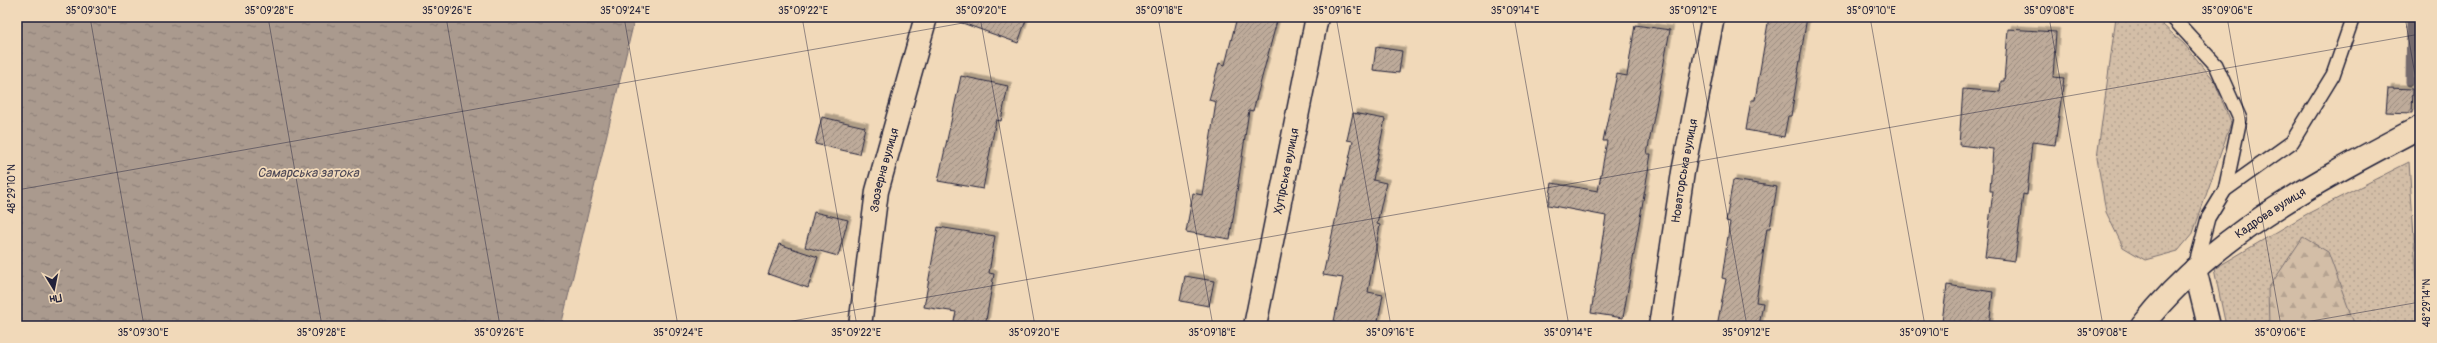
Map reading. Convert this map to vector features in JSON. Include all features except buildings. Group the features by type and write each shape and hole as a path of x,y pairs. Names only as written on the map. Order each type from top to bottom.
{"street":[{"name":"Заозерна вулиця","path":"860,326 877,191 926,17"},
{"name":"Хутірська вулиця","path":"1255,326 1317,17"},
{"name":"Новаторська вулиця","path":"1660,326 1683,172 1713,17"},
{"name":"Кадрова вулиця","path":"2142,326 2158,305 2195,269 2232,239 2286,202 2420,127"},
{"path":"2195,269 2209,326"}],"lane":[{"path":"2172,17 2216,65 2240,118 2225,190 2208,218 2195,269"},
{"path":"2225,190 2292,142 2333,75 2354,17"}],"green space":[{"path":"2116,17 2154,17 2184,44 2214,80 2231,123 2193,233 2178,251 2145,260 2123,247 2106,212 2097,158"},
{"path":"2409,162 2420,326 2226,326 2214,269 2307,214"},
{"path":"2303,237 2328,252 2355,326 2269,326 2268,289"}],"water":[{"name":"Самарська затока","path":"17,17 635,17 561,326 17,326"}],"waterway":[{"path":"2410,82 2411,17"}]}
